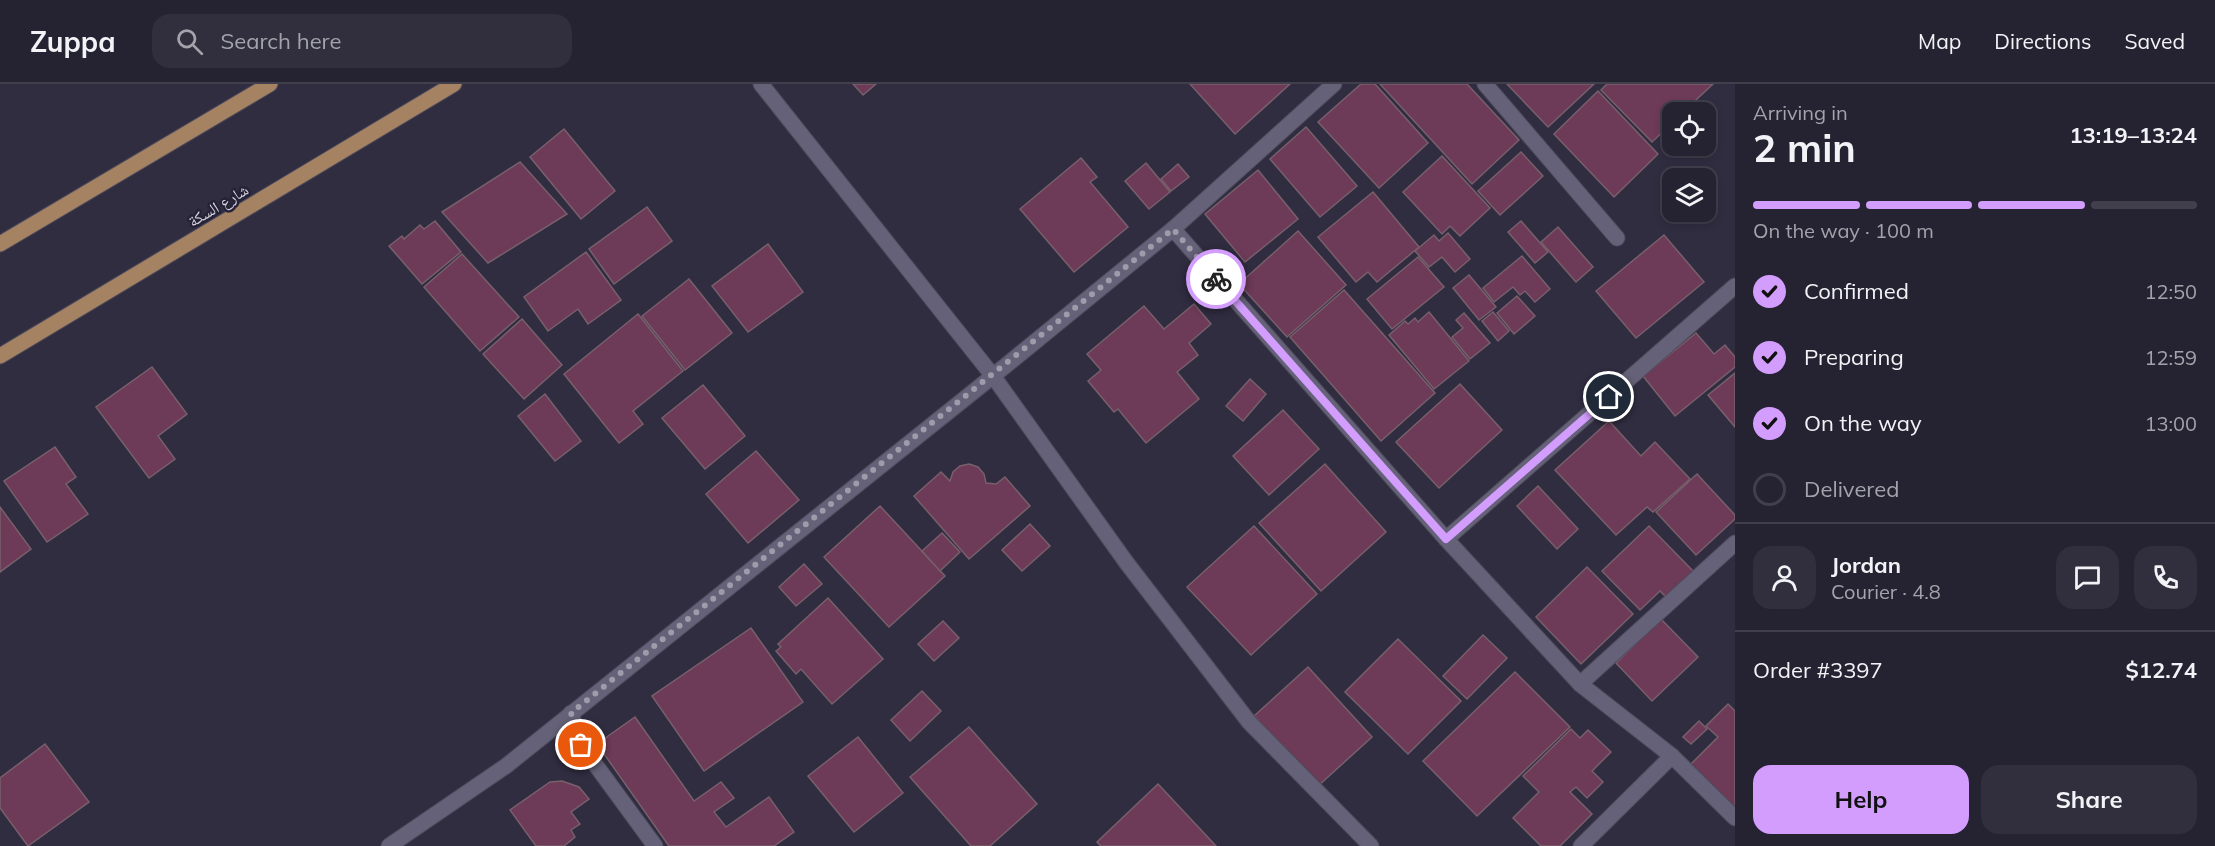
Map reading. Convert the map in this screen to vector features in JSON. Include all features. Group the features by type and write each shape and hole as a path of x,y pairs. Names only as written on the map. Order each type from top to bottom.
{"main road":[{"path":"0,244 270,84"},
{"name":"شارع السكة","path":"0,356 454,84"}],"street":[{"path":"761,84 993,376 1126,562 1249,723 1371,846"},
{"path":"389,846 506,766 993,376 1173,229 1334,84"},
{"path":"1485,84 1617,238"},
{"path":"1173,229 1446,539 1580,684 1672,756 1735,818"},
{"path":"1446,539 1735,286"},
{"path":"1580,684 1735,543"},
{"path":"571,713 581,745 655,846"},
{"path":"1581,846 1672,756"}],"building":[{"path":"853,84 876,84 863,95"},
{"path":"1190,84 1290,84 1235,134"},
{"path":"1361,84 1375,84 1428,143 1379,188 1318,122"},
{"path":"1380,84 1467,84 1519,140 1472,184"},
{"path":"1507,84 1594,84 1548,127"},
{"path":"1607,84 1713,84 1694,102 1662,102 1662,132 1652,142 1601,90"},
{"path":"1598,91 1658,154 1614,197 1554,134"},
{"path":"1306,127 1357,186 1320,217 1270,159"},
{"path":"564,129 615,191 581,219 530,157"},
{"path":"1521,152 1543,176 1500,215 1478,191"},
{"path":"1442,156 1490,208 1460,236 1450,226 1442,234 1403,192"},
{"path":"1081,158 1097,177 1090,182 1128,227 1074,272 1020,209"},
{"path":"520,162 567,214 488,263 442,212"},
{"path":"1146,163 1170,192 1149,209 1125,181"},
{"path":"1178,164 1189,177 1171,191 1161,179"},
{"path":"1258,170 1298,219 1245,262 1205,214"},
{"path":"1373,192 1419,247 1377,282 1368,272 1356,282 1318,237"},
{"path":"647,207 672,241 614,284 589,249"},
{"path":"435,221 461,252 422,284 389,246 402,236 404,239 420,225 424,229"},
{"path":"1521,221 1548,252 1535,263 1508,232"},
{"path":"1558,227 1593,267 1576,282 1541,242"},
{"path":"1298,231 1346,285 1287,337 1239,284"},
{"path":"1448,233 1470,259 1455,272 1442,257 1429,267 1415,251 1434,235 1439,241"},
{"path":"1664,235 1704,282 1636,338 1596,291"},
{"path":"768,244 803,292 748,332 712,286"},
{"path":"586,252 621,300 588,324 578,309 548,331 524,297"},
{"path":"462,254 519,317 480,351 424,287"},
{"path":"1522,256 1550,289 1535,302 1525,291 1520,295 1513,287 1494,302 1483,288"},
{"path":"1418,257 1444,287 1392,329 1367,299"},
{"path":"1469,275 1496,307 1479,320 1453,288"},
{"path":"689,279 732,333 685,370 642,316"},
{"path":"1344,290 1435,393 1381,441 1290,337"},
{"path":"1517,296 1535,316 1514,334 1497,313"},
{"path":"1194,304 1211,324 1189,343 1198,355 1177,372 1199,399 1146,443 1118,409 1114,412 1088,381 1101,370 1087,354 1144,306 1164,329"},
{"path":"1429,312 1469,361 1434,389 1389,335 1405,321 1408,324 1415,318 1418,322"},
{"path":"1493,312 1509,331 1498,341 1482,321"},
{"path":"1464,313 1490,343 1470,359 1452,337 1463,328 1456,320"},
{"path":"638,314 683,371 633,411 643,424 619,443 564,374"},
{"path":"522,319 562,365 524,399 483,354"},
{"path":"1696,333 1714,354 1725,345 1735,357 1735,367 1675,416 1643,376"},
{"path":"152,367 187,414 158,436 175,459 149,478 96,407"},
{"path":"1735,373 1735,427 1708,395"},
{"path":"1250,379 1266,394 1243,421 1226,406"},
{"path":"1460,384 1502,430 1439,488 1396,442"},
{"path":"703,385 745,436 705,469 662,418"},
{"path":"545,394 581,441 555,461 518,416"},
{"path":"1283,410 1319,449 1269,495 1233,456"},
{"path":"1609,421 1641,456 1655,442 1690,479 1653,512 1647,507 1616,535 1555,470"},
{"path":"55,447 76,477 66,484 88,514 47,542 4,481"},
{"path":"756,451 799,500 748,543 706,494"},
{"path":"969,464 978,467 984,474 986,483 996,484 1005,477 1030,506 969,559 914,496 941,472 950,481 953,472 960,466"},
{"path":"1325,464 1386,532 1321,591 1259,523"},
{"path":"1697,474 1735,515 1735,519 1696,555 1656,512"},
{"path":"1538,486 1578,529 1557,549 1517,506"},
{"path":"880,506 945,576 889,627 824,557"},
{"path":"0,507 31,549 0,572"},
{"path":"1030,524 1050,546 1022,571 1002,550"},
{"path":"1254,526 1317,594 1251,655 1187,587"},
{"path":"1649,526 1694,572 1667,598 1660,591 1640,610 1602,571"},
{"path":"942,533 960,552 940,571 922,551"},
{"path":"804,564 822,584 796,606 779,587"},
{"path":"1587,567 1633,614 1581,664 1536,617"},
{"path":"828,598 883,659 832,704 801,669 796,674 776,651 781,647 778,644"},
{"path":"1661,619 1698,657 1652,701 1616,663"},
{"path":"943,621 959,638 934,661 918,644"},
{"path":"751,628 803,702 704,771 652,696"},
{"path":"1483,635 1507,658 1467,699 1443,676"},
{"path":"1398,639 1461,701 1408,754 1345,692"},
{"path":"1308,667 1372,737 1318,786 1254,716"},
{"path":"1515,672 1570,727 1477,816 1423,761"},
{"path":"922,691 941,711 910,741 891,720"},
{"path":"1728,704 1735,711 1735,814 1688,767 1718,737 1706,726"},
{"path":"635,717 694,801 721,782 734,798 714,812 726,827 769,797 794,832 774,846 669,846 597,744"},
{"path":"1699,721 1707,729 1691,744 1683,737"},
{"path":"969,727 1037,804 990,846 971,846 910,777"},
{"path":"1571,729 1580,738 1588,730 1611,752 1592,771 1603,782 1587,798 1576,787 1570,792 1592,814 1560,846 1541,846 1513,818 1539,792 1523,776"},
{"path":"858,737 903,793 854,832 808,776"},
{"path":"45,744 89,802 28,846 0,808 0,778"},
{"path":"562,781 579,787 589,799 571,812 580,824 571,830 575,837 564,846 536,846 510,810 550,782"},
{"path":"1158,784 1216,846 1101,846 1097,842"}],"way so far":[{"path":"581,745 571,713 1173,229 1216,279"}],"route":[{"path":"1216,279 1446,539 1609,397"}]}
